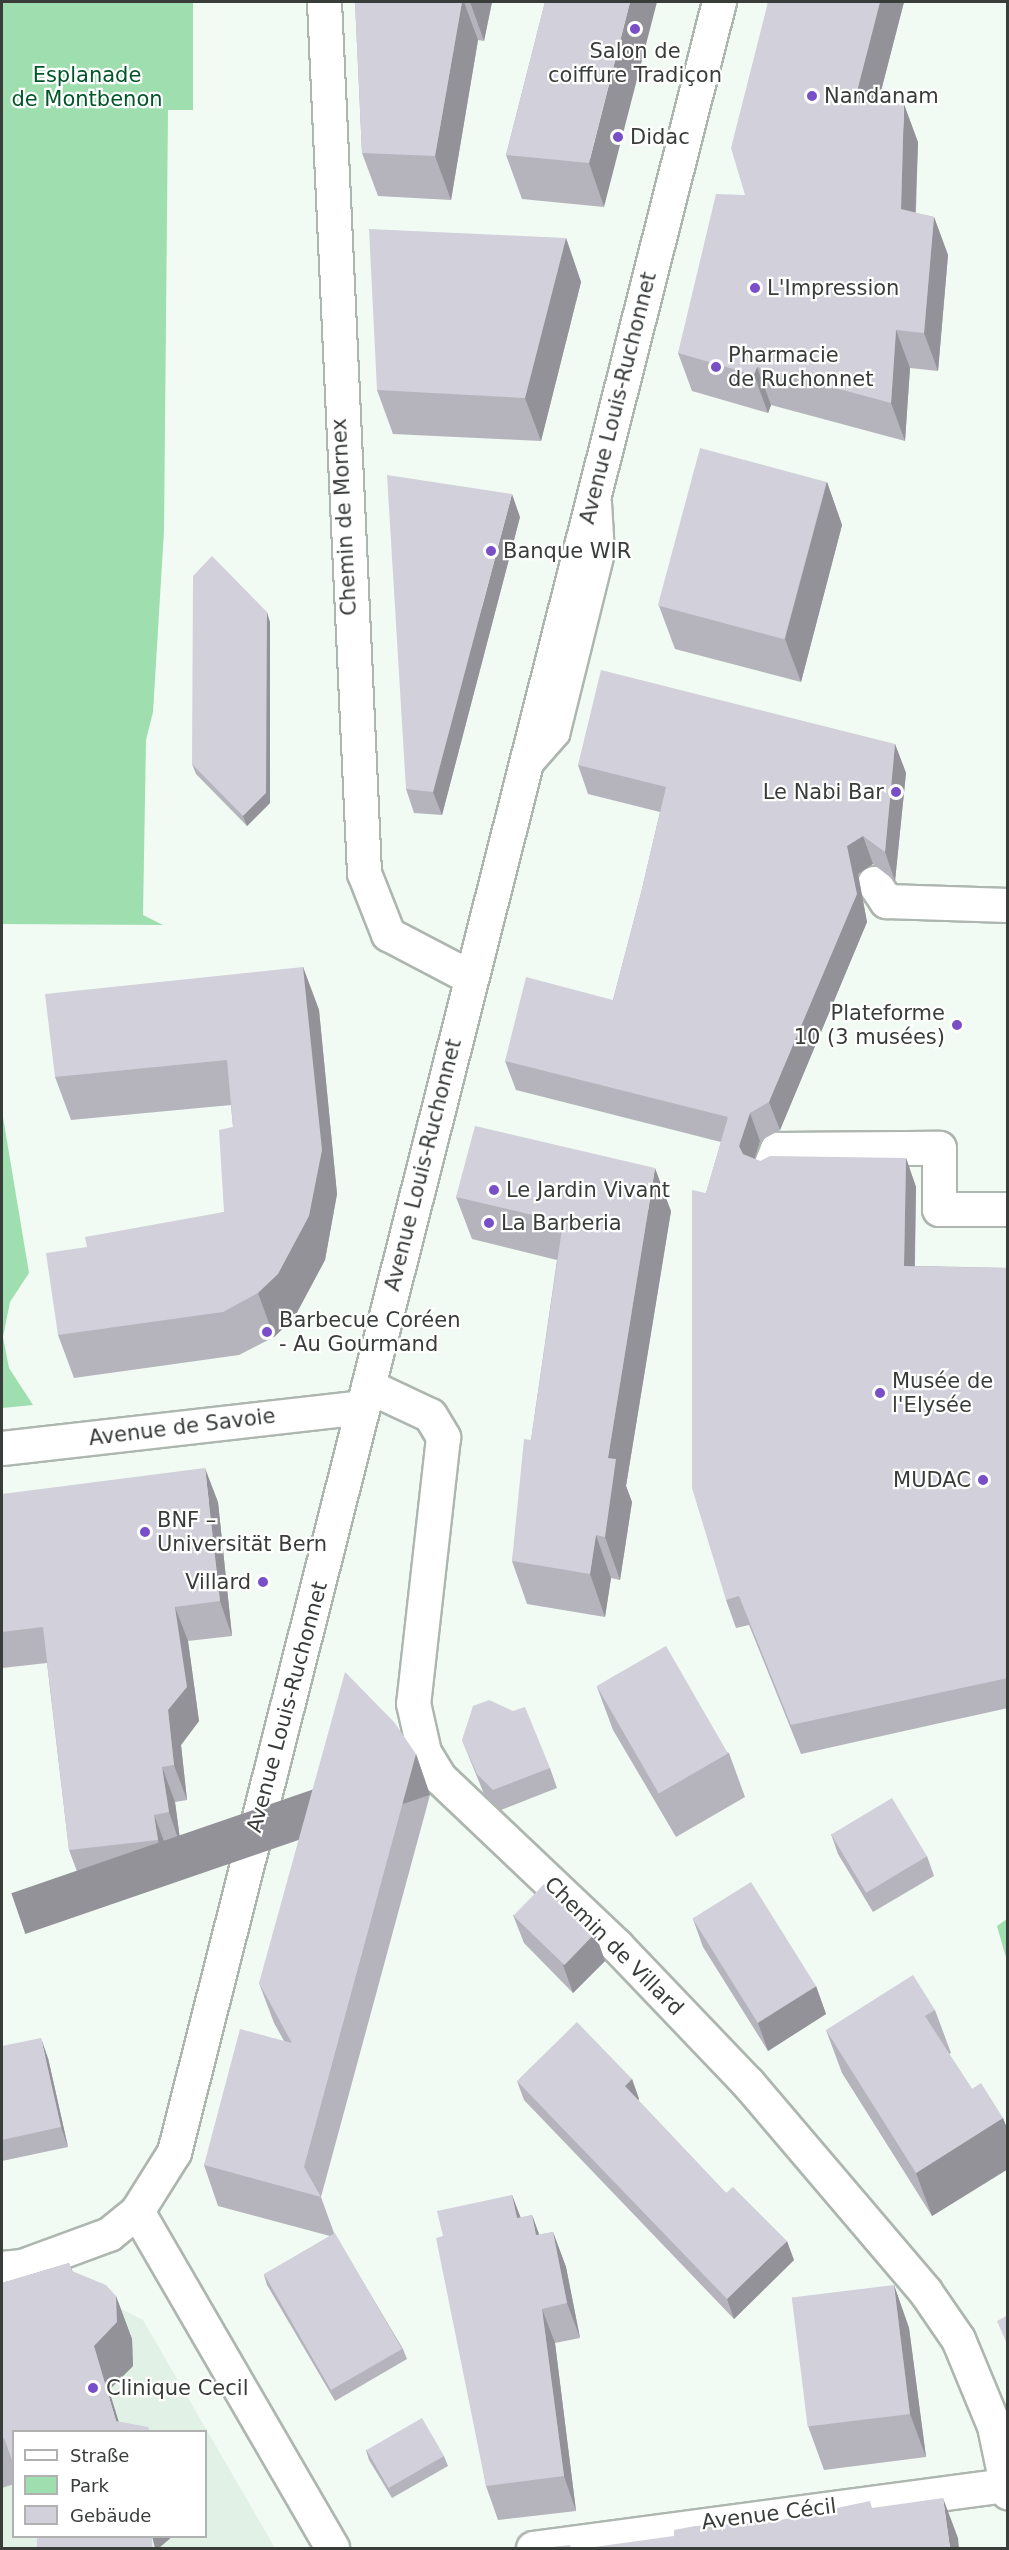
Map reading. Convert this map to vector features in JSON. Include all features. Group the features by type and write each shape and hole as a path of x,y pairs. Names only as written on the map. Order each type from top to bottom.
{"street":[{"name":"Chemin de Mornex","path":"324,2 364,873 388,934 470,977"},
{"name":"Avenue Louis-Ruchonnet","path":"2,2268 78,2248 109,2234 137,2211 174,2152 718,2"},
{"path":"874,883 886,901 1008,905"},
{"path":"768,1171 777,1149 939,1148 939,1209 1008,1209"},
{"name":"Avenue de Savoie","path":"2,1448 365,1396"},
{"name":"Chemin de Villard","path":"365,1396 430,1415 443,1437 413,1702 424,1752 439,1777 616,1946 748,2083 925,2291 958,2339 994,2426 1008,2493"},
{"path":"137,2211 332,2548"},
{"name":"Avenue Cécil","path":"532,2548 1007,2486"}],"shaded area":[{"name":"Clinique Cecil","path":"92,2294 143,2320 207,2430 12,2430 12,2538 207,2538 207,2431 275,2548 2,2548 2,2311"}],"green space":[{"name":"Esplanade de Montbenon","path":"2,2 193,2 193,110 168,110 164,531 153,712 146,740 143,915 163,925 2,924"},
{"path":"2,1111 29,1273 10,1302 3,1337 9,1368 33,1405 2,1408"},
{"path":"1007,1919 1007,1961 997,1926"}],"building":[{"path":"355,2 462,2 435,156 362,153"},
{"path":"545,2 630,2 589,163 506,155"},
{"path":"768,2 880,2 854,103 904,104 901,209 934,217 924,333 896,330 891,403 757,367 754,375 678,353 716,194 745,195 731,148"},
{"path":"369,229 566,238 525,398 377,390"},
{"path":"700,448 827,482 784,639 658,605"},
{"path":"387,475 512,494 433,792 406,789"},
{"path":"212,556 267,612 266,793 243,816 192,764 193,576"},
{"path":"601,670 895,744 885,852 863,836 847,846 857,894 769,1102 750,1113 739,1146 743,1154 760,1161 770,1156 906,1158 904,1266 1008,1268 1008,1678 791,1725 739,1596 726,1600 692,1488 692,1190 706,1193 728,1117 505,1061 526,977 613,1000 641,893 666,787 578,765"},
{"path":"303,967 322,1150 309,1216 278,1274 258,1293 223,1312 58,1335 46,1253 87,1247 85,1237 224,1212 219,1130 233,1127 227,1060 55,1077 45,994"},
{"path":"475,1126 655,1168 608,1458 616,1459 605,1537 596,1535 590,1574 512,1561 524,1439 531,1440 563,1222 456,1197"},
{"path":"205,1468 220,1601 175,1607 187,1687 168,1710 174,1765 162,1767 169,1812 154,1815 158,1840 69,1850 43,1627 2,1632 2,1494"},
{"path":"666,1646 728,1753 659,1793 597,1686"},
{"path":"345,1672 394,1722 416,1754 304,2167 321,2197 204,2165 240,2029 292,2043 259,1983"},
{"path":"489,1700 513,1711 525,1707 550,1768 493,1790 477,1774 462,1740 473,1706"},
{"path":"892,1798 927,1856 866,1893 831,1835"},
{"path":"751,1882 816,1986 758,2023 692,1919"},
{"path":"544,1884 595,1933 565,1965 513,1916"},
{"path":"913,1975 935,2010 925,2016 972,2089 981,2083 1003,2118 916,2173 826,2030"},
{"path":"577,2022 632,2079 625,2086 726,2193 733,2187 787,2241 727,2299 517,2081"},
{"path":"41,2038 61,2127 2,2140 2,2046"},
{"path":"512,2195 517,2218 532,2215 536,2235 553,2232 567,2303 542,2309 564,2476 486,2486 436,2238 443,2236 437,2211"},
{"path":"335,2233 402,2349 331,2390 264,2274"},
{"path":"69,2263 72,2271 106,2285 116,2296 117,2322 94,2346 116,2421 148,2427 149,2430 12,2430 12,2460 4,2438 2,2439 2,2283"},
{"path":"894,2285 910,2414 808,2427 792,2298"},
{"path":"1008,2315 1008,2346 997,2321"},
{"path":"422,2418 444,2456 389,2488 367,2450"},
{"path":"943,2498 950,2548 587,2548 674,2536 674,2530 695,2526 771,2522 870,2501 872,2508"},
{"path":"37,2538 152,2538 152,2548 37,2548"},
{"path":"570,2545 571,2548 543,2548"}],"place":[{"name":"Salon de coiffure Tradiçon","path":"635,29"},
{"name":"Nandanam","path":"812,96"},
{"name":"Didac","path":"618,137"},
{"name":"L'Impression","path":"755,288"},
{"name":"Pharmacie de Ruchonnet","path":"716,367"},
{"name":"Banque WIR","path":"491,551"},
{"name":"Le Nabi Bar","path":"896,792"},
{"name":"Plateforme 10 (3 musées)","path":"957,1025"},
{"name":"Le Jardin Vivant","path":"494,1190"},
{"name":"La Barberia","path":"489,1223"},
{"name":"Barbecue Coréen - Au Gourmand","path":"267,1332"},
{"name":"Musée de l'Elysée","path":"880,1393"},
{"name":"MUDAC","path":"983,1480"},
{"name":"BNF – Universität Bern","path":"145,1532"},
{"name":"Villard","path":"263,1582"},
{"name":"Clinique Cecil","path":"93,2388"}]}
